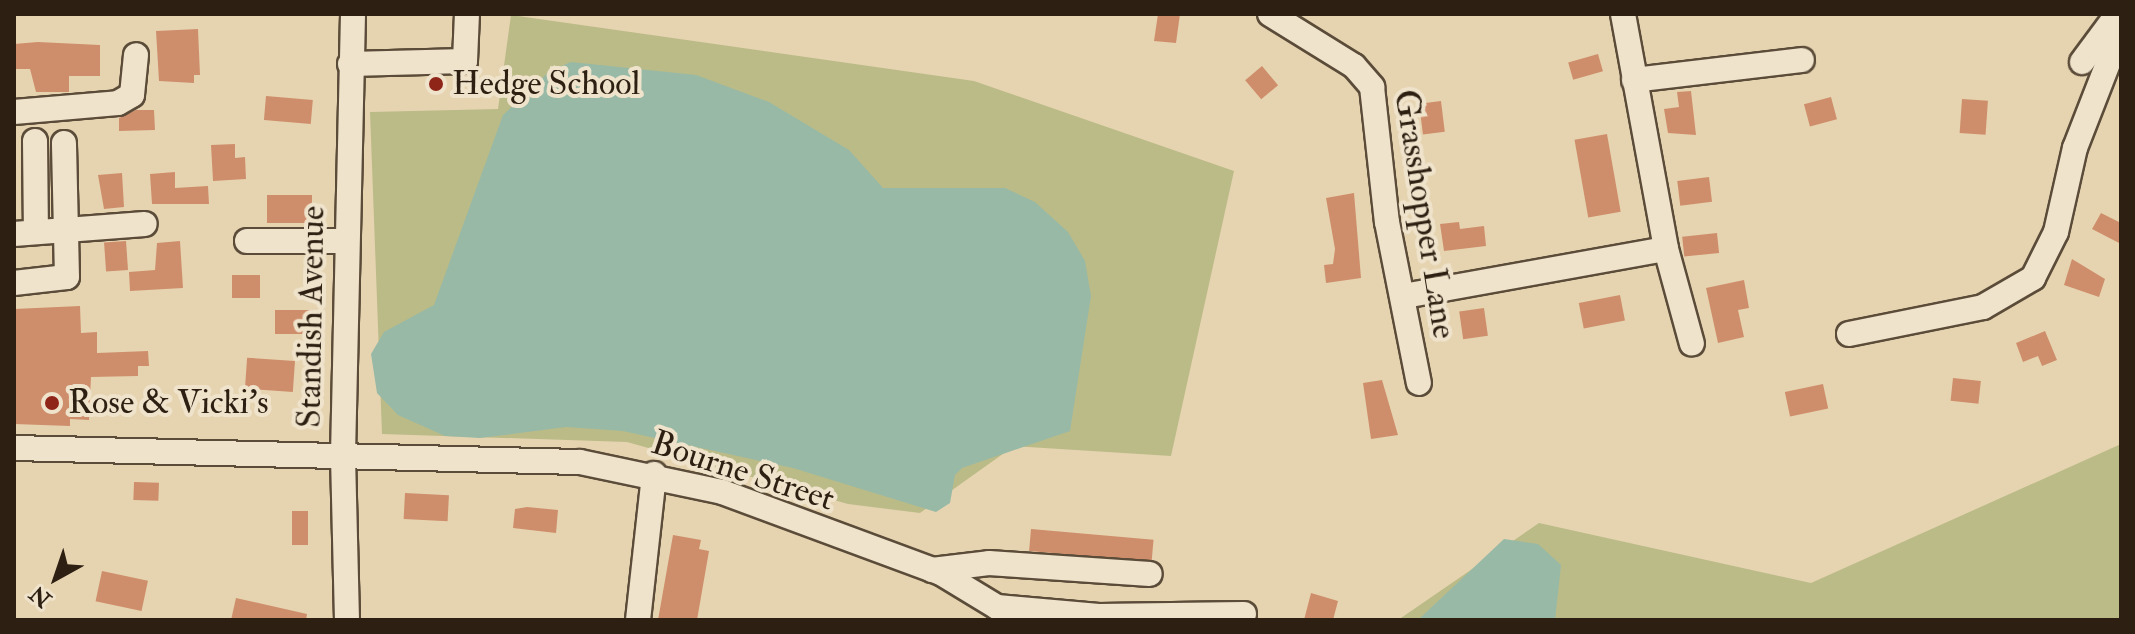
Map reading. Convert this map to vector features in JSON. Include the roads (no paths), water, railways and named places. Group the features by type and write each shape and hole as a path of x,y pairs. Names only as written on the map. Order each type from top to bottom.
{"street":[{"name":"Standish Avenue","path":"347,620 343,455 353,14"},
{"path":"350,64 465,61 467,14"},
{"name":"Grasshopper Lane","path":"1270,14 1345,59 1372,87 1387,222 1419,383"},
{"path":"1623,14 1666,249 1692,344"},
{"path":"2082,62 2117,14"},
{"path":"1849,334 1983,307 2033,278 2056,232 2075,148 2115,68 2121,30"},
{"path":"14,112 118,103 132,95 136,55"},
{"path":"1634,80 1802,60"},
{"path":"35,141 25,233 145,224"},
{"path":"14,283 67,277 64,143"},
{"path":"247,241 346,241"},
{"path":"1404,296 1666,249"},
{"name":"Bourne Street","path":"14,448 580,462 654,474 932,570 997,614 1244,614"},
{"path":"638,620 654,474"},
{"path":"932,570 989,563 1150,574"}],"place":[{"name":"Hedge School","path":"436,84"},
{"name":"Rose & Vicki's","path":"52,403"}]}
